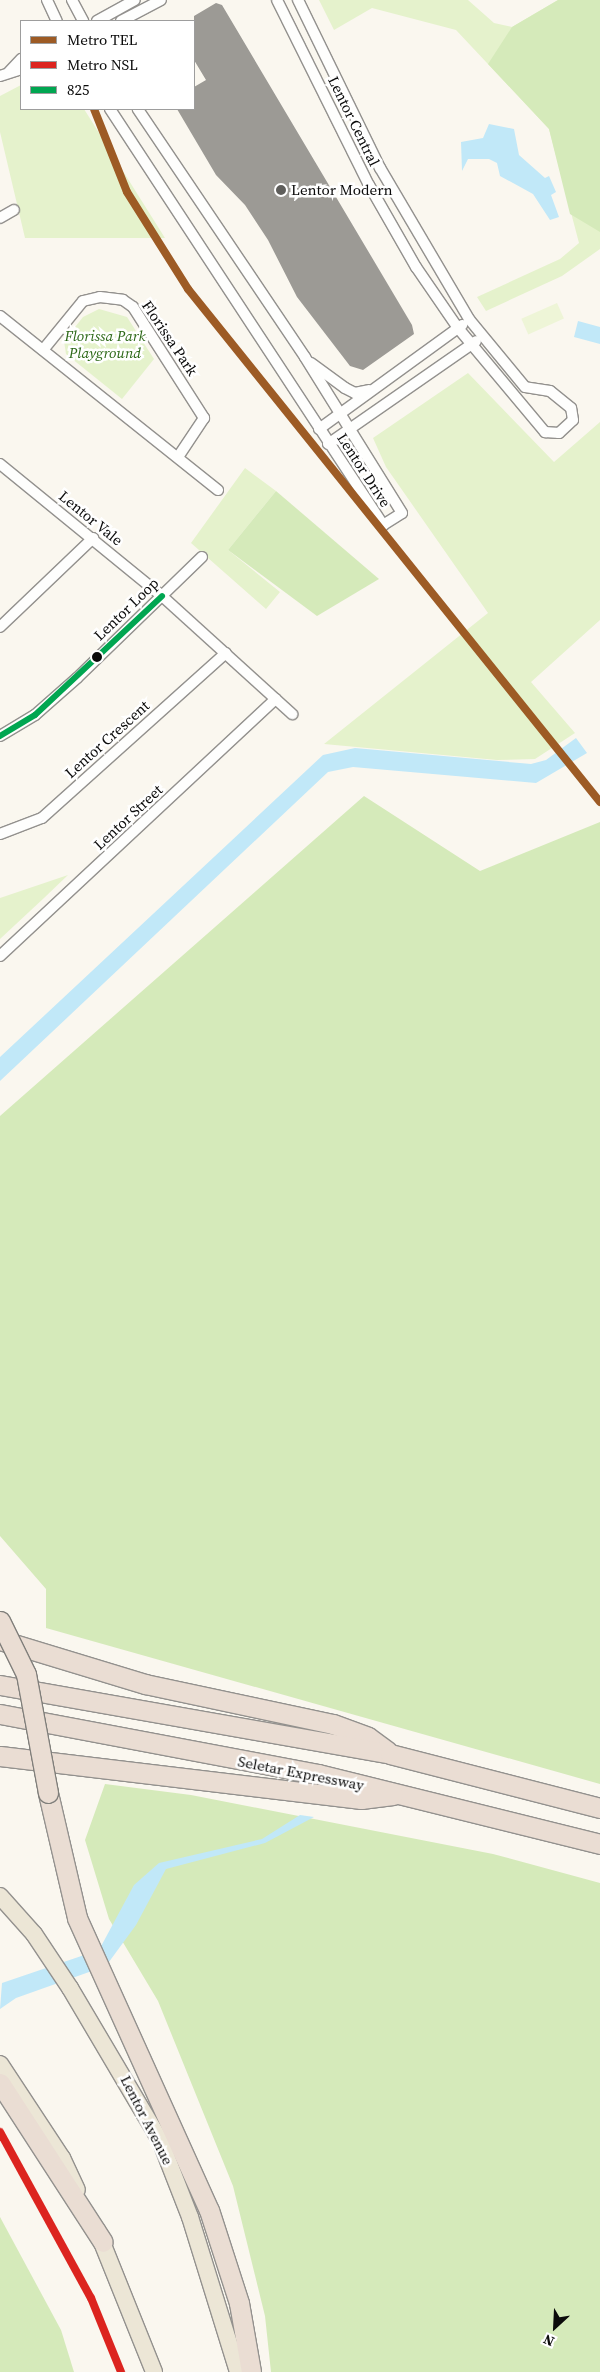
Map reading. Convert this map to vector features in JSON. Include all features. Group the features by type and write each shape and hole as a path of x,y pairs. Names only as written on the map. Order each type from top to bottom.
{"highway":[{"path":"0,1621 26,1674 56,1835 77,1918 103,1983 184,2147 229,2271 251,2372"},
{"path":"0,1640 145,1684 333,1724 368,1737 390,1754"},
{"path":"0,1685 138,1712 390,1754 600,1808"},
{"name":"Seletar Expressway","path":"0,1714 399,1793 600,1844"},
{"path":"0,1756 362,1799 399,1793"},
{"path":"0,2083 103,2242"}],"main road":[{"name":"Lentor Avenue","path":"4,1900 70,1988 160,2140 190,2218 238,2372"},
{"path":"0,2064 62,2158 103,2242 154,2372"}],"street":[{"path":"72,0 82,20"},
{"path":"99,20 135,0"},
{"path":"123,20 161,0"},
{"name":"Lentor Central","path":"277,0 369,185 458,328 545,432 559,433 573,420 571,408 550,391 525,387 470,319 380,168 298,0"},
{"path":"49,5 56,20"},
{"path":"5,74 20,60"},
{"path":"5,74 20,69"},
{"name":"Lentor Drive","path":"111,110 382,526 402,513 338,415 305,357 139,110"},
{"path":"0,218 14,210"},
{"name":"Florissa Park","path":"43,350 83,301 108,298 133,307 204,418 178,457"},
{"path":"0,316 218,490"},
{"path":"319,429 470,319"},
{"path":"328,444 483,337"},
{"path":"305,357 345,388 355,393 372,390"},
{"name":"Lentor Vale","path":"0,464 162,596"},
{"path":"0,627 93,538"},
{"name":"Lentor Loop","path":"0,736 42,709 202,557"},
{"path":"162,596 292,714"},
{"name":"Lentor Crescent","path":"0,834 42,818 226,653"},
{"name":"Lentor Street","path":"0,956 276,699"}],"green space":[{"path":"319,0 468,0 494,23 512,27 558,0 600,0 600,249 562,276 486,311 477,297 560,259 579,243 549,129 456,30 372,8 334,30"},
{"path":"558,0 600,0 600,232 570,214 549,129 488,64 512,27"},
{"path":"20,86 20,110 85,110 165,238 25,238 0,132 0,96"},
{"path":"557,303 564,319 528,334 521,319"},
{"name":"Florissa Park Playground","path":"99,309 127,317 154,359 122,399 66,354 64,341 83,317"},
{"path":"468,373 554,462 600,422 600,620 531,682 575,733 535,759 497,760 324,744 488,613 386,467 373,438"},
{"path":"245,468 276,491 228,550 280,592 266,609 191,543"},
{"path":"276,491 379,579 317,616 228,550"},
{"path":"364,796 480,871 600,822 600,1784 46,1628 46,1589 0,1536 0,1116"},
{"path":"68,875 44,898 0,939 0,898"},
{"path":"105,1784 191,1795 493,1854 600,1883 600,2372 271,2372 265,2316 233,2186 158,2001 109,1919 85,1840"},
{"path":"0,2217 61,2330 74,2372 0,2372"}],"water":[{"path":"489,124 514,129 519,155 545,178 549,176 556,192 551,195 559,217 550,220 533,194 500,176 497,163 489,159 468,159 462,171 461,142 483,138"},
{"path":"578,321 600,327 600,344 574,337"},
{"path":"576,738 587,753 536,783 353,767 328,772 0,1081 0,1057 323,755 355,748 531,764 546,760"},
{"path":"300,1815 314,1817 265,1843 166,1869 136,1925 106,1966 16,1998 0,2009 2,1983 99,1950 134,1885 159,1863 262,1839"}],"building":[{"name":"Lentor Modern","path":"216,3 222,5 412,325 414,334 363,370 350,366 297,297 268,240 245,205 216,175 178,110 195,110 195,86 206,80 195,62 194,16"}],"metro line":[{"name":"TEL","path":"94,110 127,192 188,289 600,802"},
{"name":"NSL","path":"0,2132 91,2298 121,2372"}],"transit line":[{"name":"825","path":"0,736 35,715 162,596"}],"place":[{"name":"Lentor Modern","path":"281,190"}]}
